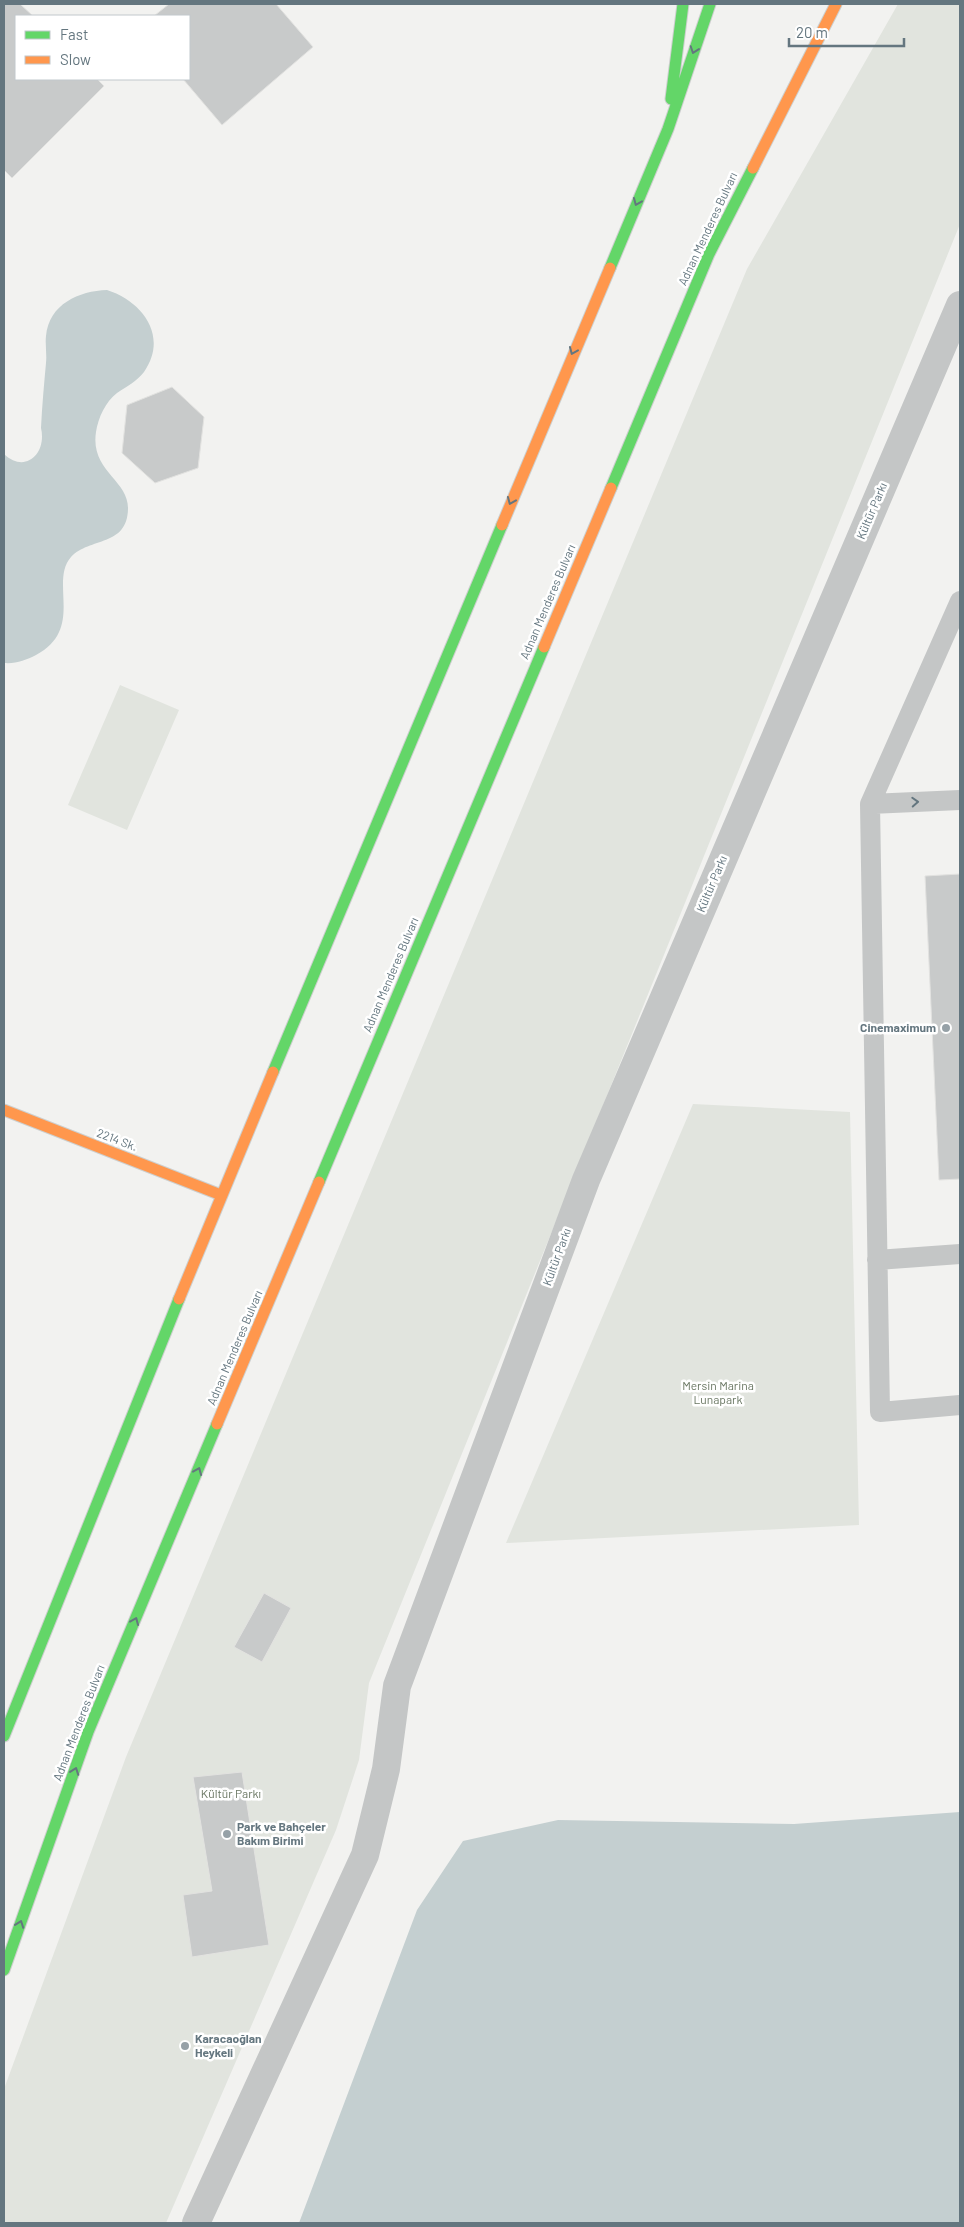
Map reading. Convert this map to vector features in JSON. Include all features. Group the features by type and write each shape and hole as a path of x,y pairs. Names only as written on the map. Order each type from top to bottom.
{"main road":[{"path":"668,129 683,4"},
{"path":"4,1736 221,1195 668,129 710,4"},
{"name":"Adnan Menderes Bulvarı","path":"4,1970 88,1732 705,263 836,4"},
{"name":"2214 Sk.","path":"4,1110 221,1195"}],"street":[{"name":"Kültür Parkı","path":"196,2223 365,1855 386,1769 397,1686 586,1180 960,305"}],"lane":[{"path":"960,601 870,804 880,1412 960,1405"},
{"path":"870,804 960,800"},
{"path":"877,1260 960,1254"}],"green space":[{"name":"Kültür Parkı","path":"898,4 960,4 960,224 369,1683 359,1760 336,1830 166,2223 4,2223 4,2089 126,1757 747,269"},
{"path":"120,685 179,710 127,830 68,805"},
{"name":"Mersin Marina Lunapark","path":"693,1104 850,1112 859,1525 506,1543"}],"shaded area":[{"path":"107,290 120,295 141,311 153,333 154,346 151,359 144,372 109,400 96,432 96,445 99,456 104,466 123,490 127,499 126,521 115,536 88,546 71,557 65,567 63,579 63,619 59,632 51,644 28,659 4,663 4,454 12,460 19,462 27,461 33,458 41,446 46,336 48,325 53,315 67,301 86,293"},
{"path":"960,1812 960,2223 299,2223 417,1910 463,1841 558,1820 794,1824"}],"building":[{"path":"4,4 20,4 32,15 15,15 15,80 98,80 104,86 12,178 4,170"},
{"path":"169,4 276,4 313,47 222,125 184,80 190,80 190,15 155,15"},
{"path":"172,387 204,417 198,468 155,483 122,453 127,405"},
{"name":"Cinemaximum","path":"960,874 960,1179 939,1180 925,876"},
{"path":"264,1593 291,1608 262,1662 234,1647"},
{"name":"Park ve Bahçeler Bakım Birimi","path":"242,1772 269,1945 192,1957 183,1895 212,1891 193,1777"}],"traffic: fast":[{"path":"671,99 683,4"},
{"path":"610,268 668,129 710,4"},
{"path":"611,488 709,254 753,168"},
{"path":"273,1072 502,525"},
{"path":"319,1182 544,647"},
{"path":"4,1736 179,1299"},
{"path":"4,1970 88,1732 217,1424"}],"traffic: slow":[{"path":"753,168 836,4"},
{"path":"502,525 610,268"},
{"path":"544,647 611,488"},
{"path":"179,1299 273,1072"},
{"path":"4,1110 221,1195"},
{"path":"217,1424 319,1182"}],"place":[{"name":"Cinemaximum","path":"946,1028"},
{"name":"Park ve Bahçeler Bakım Birimi","path":"227,1834"},
{"name":"Karacaoğlan Heykeli","path":"185,2046"}]}
